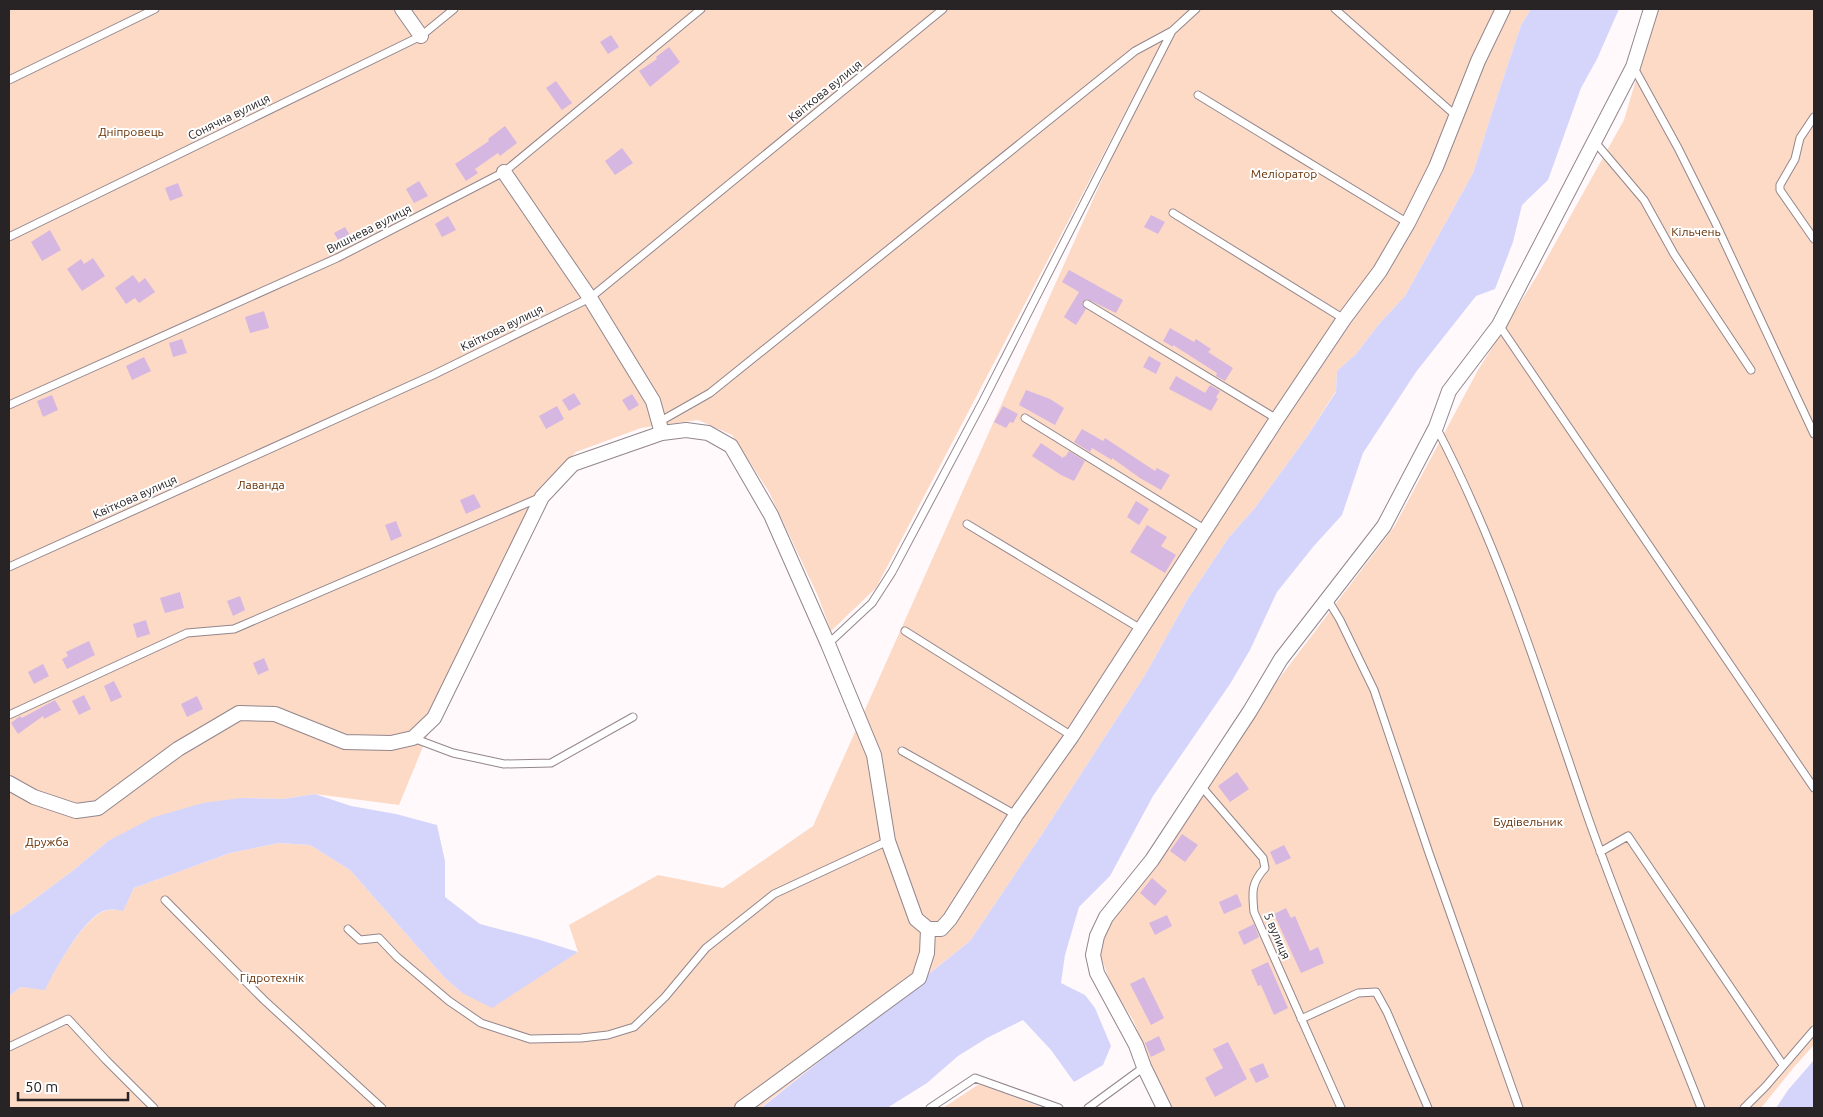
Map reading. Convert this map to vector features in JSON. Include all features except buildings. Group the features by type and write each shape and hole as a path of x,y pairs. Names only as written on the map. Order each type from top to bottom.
{"street":[{"path":"402,9 420,36"},
{"path":"9,783 34,797 76,811 98,808 178,749 239,713 275,714 345,742 391,743 413,738 434,718 542,496 573,464 661,427 708,433 731,446 771,515 828,644 874,755 888,841 916,919 928,929 941,929 950,919 1016,815 1072,736 1276,419 1344,319 1380,271 1408,223 1436,167 1455,115 1503,9"},
{"path":"1164,1108 1144,1067 1136,1045 1097,974 1093,956 1096,936 1106,917 1152,860 1250,711 1281,659 1384,526 1436,427 1450,391 1499,325 1634,67 1651,9"},
{"path":"504,172 590,298 653,401 661,427"},
{"path":"742,1108 918,978 927,952 928,929"}],"lane":[{"path":"9,80 155,9"},
{"name":"Сонячна вулиця","path":"9,237 420,36 454,9"},
{"name":"Вишнева вулиця","path":"9,405 337,258 504,172 702,9"},
{"name":"Квіткова вулиця","path":"9,567 433,374 590,298 943,9"},
{"path":"661,427 710,393 1135,51 1172,31 1196,9"},
{"path":"1335,9 1455,115"},
{"path":"828,644 872,604 892,572 982,403 1172,31"},
{"path":"1634,67 1707,205 1814,434"},
{"path":"1198,95 1408,223"},
{"path":"1814,117 1800,138 1795,159 1780,184 1780,190 1814,239"},
{"path":"1594,142 1644,200 1674,254 1751,370"},
{"path":"1173,214 1344,319"},
{"path":"1087,304 1276,419"},
{"path":"1499,325 1814,788"},
{"path":"1025,418 1206,530"},
{"path":"1436,427 1504,576 1555,717 1600,852 1701,1108"},
{"path":"9,715 187,633 234,629 542,496"},
{"path":"968,524 1141,629"},
{"path":"1328,600 1340,620 1374,690 1432,862 1519,1108"},
{"path":"905,631 1072,736"},
{"path":"413,738 454,753 504,764 551,763 633,717"},
{"path":"902,751 1016,815"},
{"name":"5 вулиця","path":"1201,786 1263,858 1264,868 1256,877 1252,891 1254,912 1341,1108"},
{"path":"1600,852 1628,836 1783,1065"},
{"path":"348,929 360,940 379,938 396,957 449,1001 481,1023 530,1039 581,1038 608,1035 634,1026 665,997 706,948 774,894 888,841"},
{"path":"165,900 264,1000 382,1108"},
{"path":"1301,1019 1358,993 1376,992 1387,1012 1428,1108"},
{"path":"9,1046 68,1019 154,1108"},
{"path":"1744,1108 1766,1086 1814,1030"},
{"path":"1088,1108 1144,1067"},
{"path":"930,1108 975,1078 1059,1108"}],"green space":[{"path":"9,9 1531,9 1521,25 1473,173 1405,296 1379,324 1356,354 1337,371 1336,391 1306,438 1254,509 1229,537 1187,600 1145,675 970,941 760,1108 9,1108 9,996 21,987 45,989 63,957 90,921 99,914 110,910 123,910 134,888 230,853 279,843 310,845 350,870 444,977 462,993 578,952 569,925 658,875 723,888 813,826 1171,25 876,588 831,631 818,596 769,492 732,435 698,420 641,428 576,452 542,485 471,630 399,805 315,794 283,799 241,798 108,841 75,869 9,916"},
{"name":"Будівельник","path":"1657,9 1814,9 1814,1045 1761,1108 1169,1108 1133,1020 1112,987 1098,949 1112,918 1265,697 1394,527 1478,370 1538,274 1624,120"},
{"path":"979,1084 1044,1108 943,1108"}],"water":[{"path":"1531,9 1619,9 1597,59 1581,88 1548,180 1522,205 1513,242 1495,289 1476,296 1416,372 1363,453 1342,515 1313,547 1277,592 1250,650 1230,684 1153,796 1110,876 1079,907 1065,955 1061,983 1085,995 1095,1008 1111,1046 1103,1065 1074,1082 1051,1050 1023,1020 987,1038 958,1056 927,1083 887,1108 761,1108 970,941 1145,675 1187,600 1229,537 1254,509 1306,438 1336,392 1337,371 1356,354 1379,324 1405,296 1473,173 1521,25"},
{"path":"315,794 351,806 396,814 437,825 445,861 445,897 480,924 578,952 492,1008 462,993 444,977 350,870 310,845 279,843 230,853 134,888 123,911 107,910 89,921 72,944 45,990 21,987 9,996 9,916 75,869 108,841 154,817 203,803 241,798 283,799"},
{"path":"1814,1060 1814,1108 1776,1108 1788,1090"}],"park label":[{"name":"Дніпровець","path":"131,132"},
{"name":"Меліоратор","path":"1284,174"},
{"name":"Кільчень","path":"1696,232"},
{"name":"Лаванда","path":"261,485"},
{"name":"Дружба","path":"47,842"},
{"name":"Гідротехнік","path":"272,978"}]}
